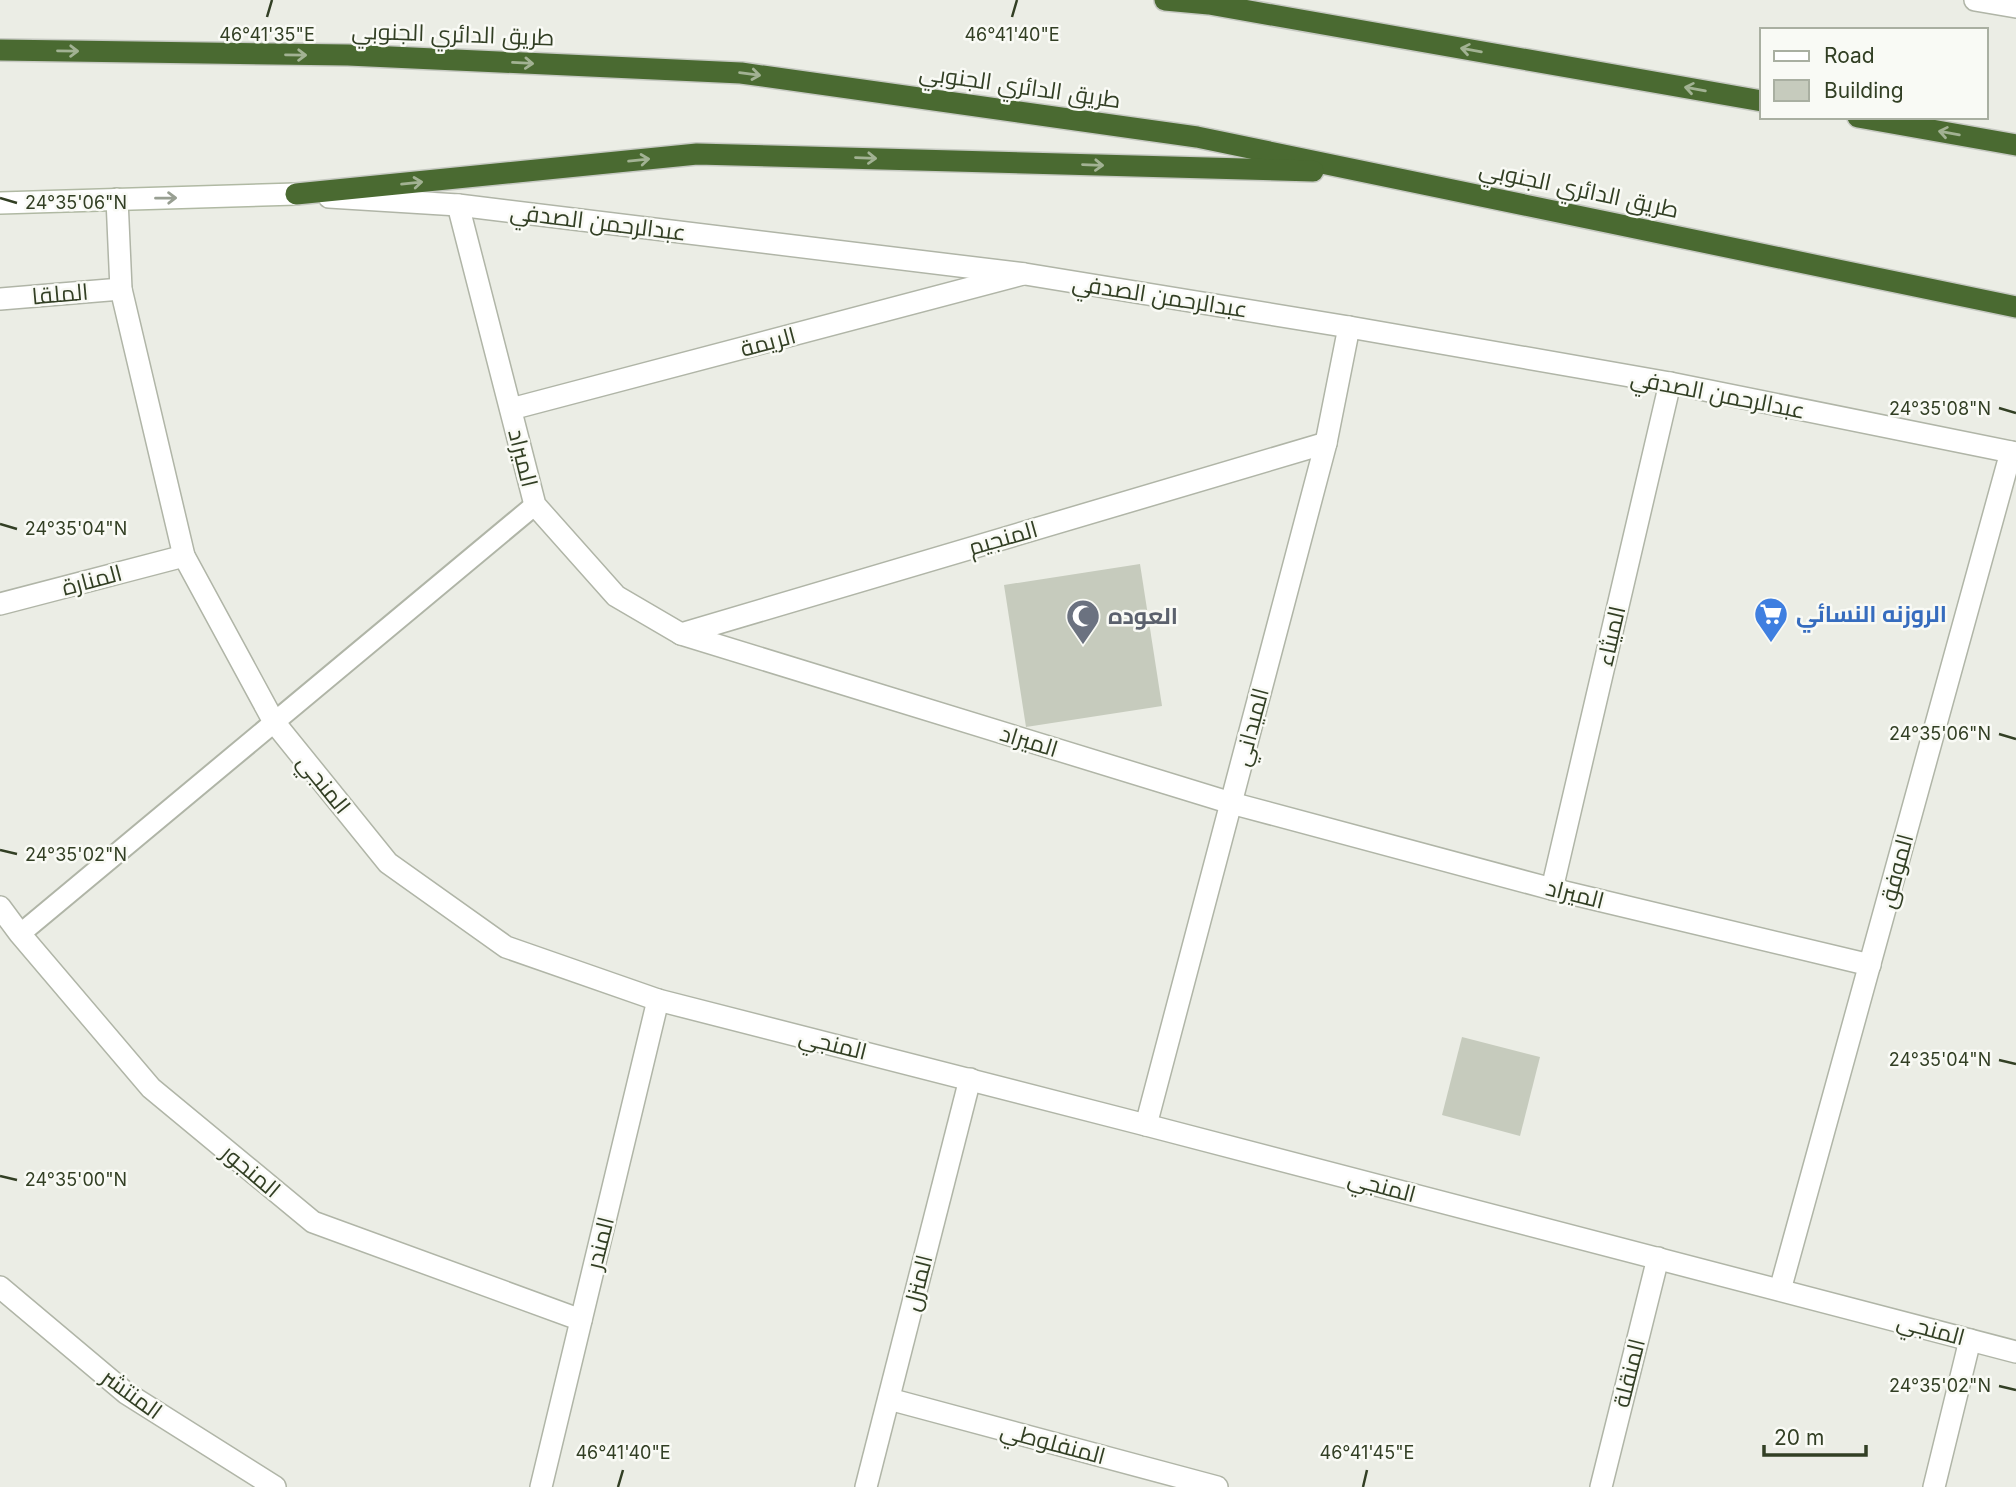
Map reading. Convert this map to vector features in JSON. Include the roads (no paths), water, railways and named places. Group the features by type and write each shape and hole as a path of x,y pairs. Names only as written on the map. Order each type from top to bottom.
{"highway":[{"path":"1165,0 1202,2 1760,100"},
{"name":"طريق الدائري الجنوبي","path":"0,50 348,55 741,73 1197,137 2016,307"},
{"path":"1869,119 2016,145"},
{"path":"296,194 697,154 1372,172"}],"street":[{"path":"1975,0 2016,7"},
{"name":"عبدالرحمن الصدفي","path":"0,204 296,194 458,205 1025,274 1670,383 2014,453"},
{"name":"المنجي","path":"117,199 121,289 184,556 274,722 388,863 506,947 658,1000 2016,1352"},
{"name":"الميراد","path":"458,205 535,505 616,596 681,634 1231,803 1552,889 1870,965"},
{"name":"الريمة","path":"511,409 1025,274"},
{"name":"الملقا","path":"0,299 121,289"},
{"name":"الميداني","path":"1146,1125 1326,443 1349,327"},
{"name":"الميثاء","path":"1552,889 1670,383"},
{"name":"المنجيم","path":"681,634 1326,443"},
{"name":"الموفق","path":"1780,1290 2014,453"},
{"name":"المنارة","path":"0,604 184,556"},
{"name":"المنجور","path":"0,907 151,1088 313,1222 581,1320"},
{"name":"المندر","path":"541,1487 658,1000"},
{"name":"المنزل","path":"866,1487 970,1079"},
{"name":"المنقلة","path":"1601,1487 1658,1258"},
{"name":"المنتشر","path":"0,1287 126,1393 275,1487"},
{"path":"1934,1487 1970,1340"},
{"name":"المنفلوطي","path":"888,1399 1217,1487"}],"lane":[{"path":"20,934 535,505"}],"place":[{"name":"الروزنه النسائي","path":"1771,644"},
{"name":"العوده","path":"1083,646"}]}
